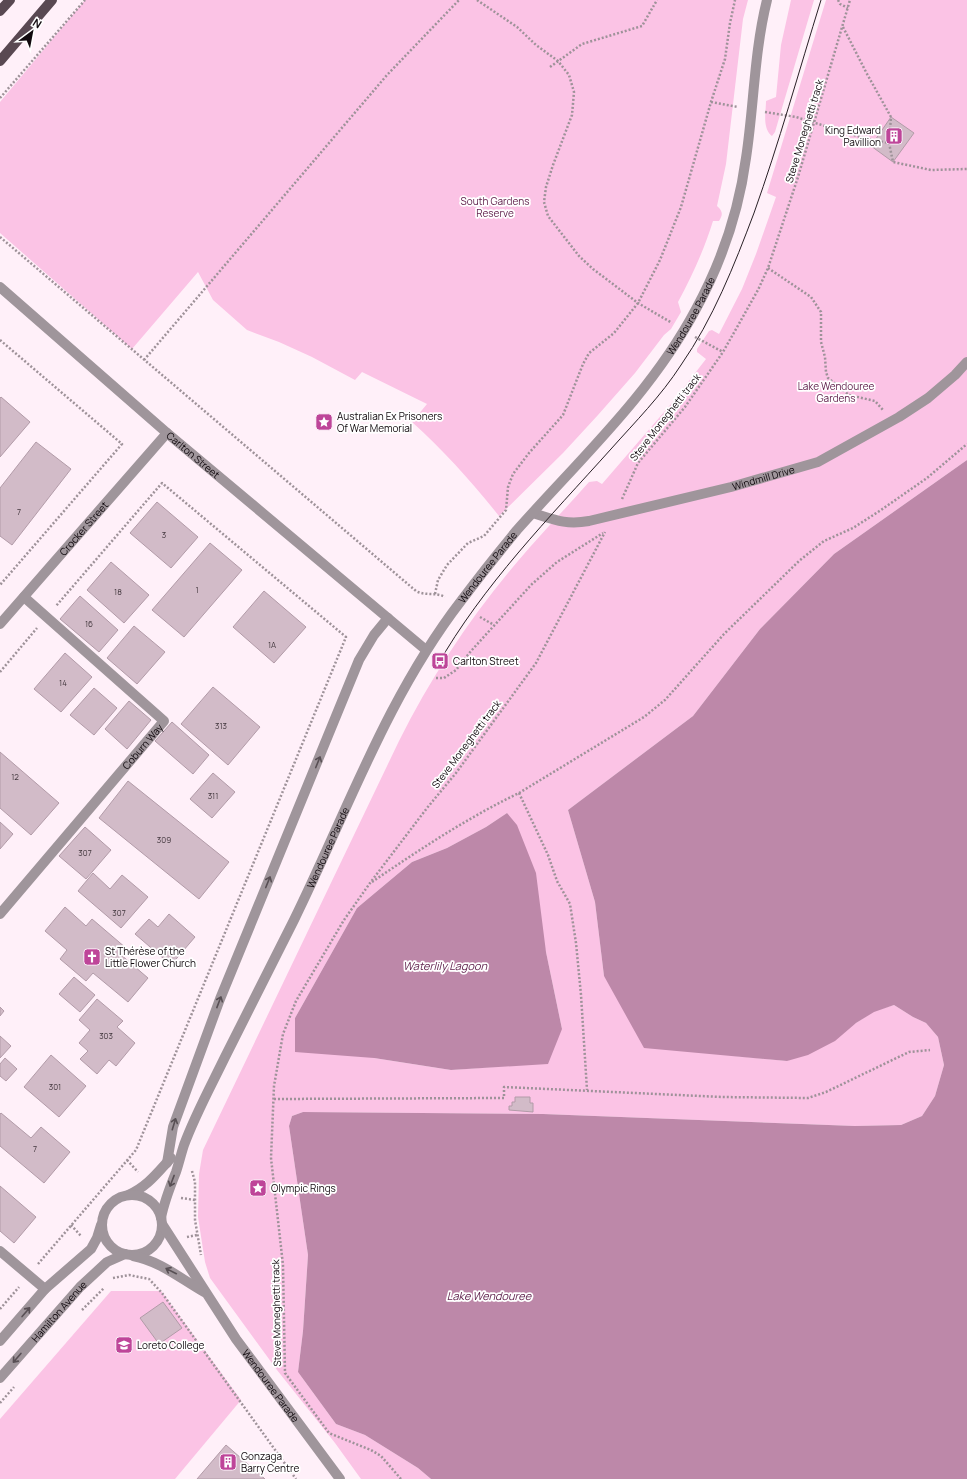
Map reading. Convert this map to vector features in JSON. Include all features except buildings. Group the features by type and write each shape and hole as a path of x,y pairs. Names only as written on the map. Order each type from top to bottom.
{"main road":[{"path":"0,11 10,0"},
{"path":"0,61 52,0"}],"street":[{"name":"Wendouree Parade","path":"340,1479 236,1339 204,1292 198,1279 161,1221 165,1201 184,1144 213,1081 295,917 382,730 426,650 478,578 533,513 617,422 650,381 678,341 696,309 721,253 734,213 746,158 759,41 767,0"},
{"name":"Carlton Street","path":"0,287 167,433 426,650"},
{"name":"Windmill Drive","path":"533,513 558,521 571,523 614,516 731,488 818,462 893,420 928,398 955,375 967,362"},
{"name":"Crocker Street","path":"0,624 167,433"},
{"name":"Coburn Way","path":"0,914 164,720 24,597"},
{"path":"167,1162 172,1127 241,947 359,660 374,635 388,618"},
{"name":"Wendouree Parade","path":"126,1196 145,1186 184,1144"},
{"path":"0,1341 45,1289 91,1249 97,1238 103,1218 107,1208 111,1203 121,1197 134,1195 148,1200 154,1205 161,1221 161,1231 155,1245 143,1253 126,1255 117,1251 106,1240 102,1233 103,1218"},
{"path":"0,1251 45,1289"},
{"name":"Wendouree Parade","path":"126,1255 143,1258 154,1262 177,1274 189,1284 204,1292"},
{"name":"Hamilton Avenue","path":"0,1378 80,1287 107,1262 126,1255"}],"path":[{"path":"0,98 85,0"},
{"path":"144,360 387,75 459,0"},
{"path":"477,0 517,27 558,61 569,75 574,92 572,115 548,179 545,196 545,208 555,226 579,256 638,303"},
{"path":"550,68 582,44 642,26 658,0"},
{"path":"434,594 438,580 447,565 468,543 484,536 506,510 508,487 513,474 534,447 563,415 583,364 589,353 614,333 638,303 660,260 681,207 725,59 735,0"},
{"path":"838,0 840,4 848,8"},
{"name":"Steve Moneghetti track","path":"614,516 638,463 685,407 723,352 758,290 768,268 786,216 815,123 850,0"},
{"path":"843,26 891,117 889,143 893,162 931,170 967,169"},
{"path":"711,102 796,117 867,139 889,143"},
{"path":"0,237 416,591 421,594 440,594 445,597"},
{"path":"768,268 811,297 821,312 821,342 828,378 849,395 875,401 884,412"},
{"path":"0,340 122,444 0,585"},
{"path":"370,883 433,840 518,793 644,716 665,700 724,634 799,561 824,541 853,528 894,501 927,478 967,444"},
{"path":"0,672 162,483 346,637 136,1150 0,1309"},
{"name":"Steve Moneghetti track","path":"401,1479 381,1456 371,1450 329,1433 285,1373 283,1265 271,1158 274,1086 283,1034 296,1001 344,920 427,808 456,773 536,663 606,530 593,541 550,567 531,584 494,625"},
{"path":"436,678 444,678 456,670 494,625 480,617"},
{"path":"518,793 548,855 557,881 570,904 581,995 587,1090"},
{"path":"274,1099 504,1098 504,1087 722,1097 808,1098 826,1092 909,1052 930,1050"},
{"path":"184,1144 195,1182 195,1220 201,1258"},
{"path":"78,1313 114,1277 129,1275 149,1279 162,1293 296,1479"},
{"path":"0,1403 16,1385"}],"green space":[{"name":"South Gardens Reserve","path":"85,0 748,0 743,19 726,164 717,206 722,215 719,221 713,221 697,263 678,302 681,312 671,329 664,335 635,373 598,415 563,453 499,516 457,467 412,422 427,404 362,372 355,380 312,357 247,330 213,300 198,272 132,349 0,233 0,102"},
{"path":"791,0 814,0 775,132 772,136 767,129 766,124 766,101 776,97 781,45"},
{"name":"Lake Wendouree Gardens","path":"826,0 967,0 967,460 834,554 760,629 693,716 568,810 595,902 604,976 736,1056 787,1061 856,1023 874,1011 894,1005 926,1023 938,1037 944,1065 935,1096 922,1116 901,1125 855,1126 543,1114 303,1112 292,1116 289,1126 308,1255 303,1331 298,1372 336,1424 365,1435 418,1468 431,1479 361,1479 335,1443 277,1370 210,1278 205,1262 198,1217 199,1174 203,1150 399,741 438,670 484,603 518,561 589,482 597,481 602,484 671,404 706,359 697,352 697,349 709,331 712,330 719,334 742,289 776,197 767,193","holes":["507,813 546,952 562,1029 493,1067 451,1070 374,1058 295,1018 357,908 412,862 447,848 486,827"]},
{"name":"Loreto College","path":"111,1291 161,1291 241,1400 175,1479 0,1479 0,1419"}],"water":[{"name":"Lake Wendouree","path":"967,460 967,1479 431,1479 418,1468 365,1435 336,1424 298,1372 303,1331 308,1255 289,1126 292,1116 303,1112 543,1114 855,1126 901,1125 922,1116 935,1096 944,1065 938,1037 926,1023 894,1005 874,1012 856,1023 835,1041 808,1055 787,1061 644,1048 604,976 595,902 568,810 693,716 760,629 834,554"},
{"name":"Waterlily Lagoon","path":"507,813 517,825 536,873 546,952 562,1029 548,1064 451,1070 374,1058 295,1052 295,1018 357,908 412,862 447,848 486,827"}],"tram line":[{"path":"437,666 455,636 496,580 518,553 656,398 693,347 722,292 754,213 821,0"}],"place":[{"name":"King Edward Pavillion","path":"894,136"},
{"name":"Australian Ex Prisoners Of War Memorial","path":"324,422"},
{"name":"Carlton Street","path":"440,661"},
{"name":"St Thérèse of the Little Flower Church","path":"92,957"},
{"name":"Olympic Rings","path":"258,1188"},
{"name":"Loreto College","path":"124,1345"},
{"name":"Gonzaga Barry Centre","path":"228,1462"}]}
